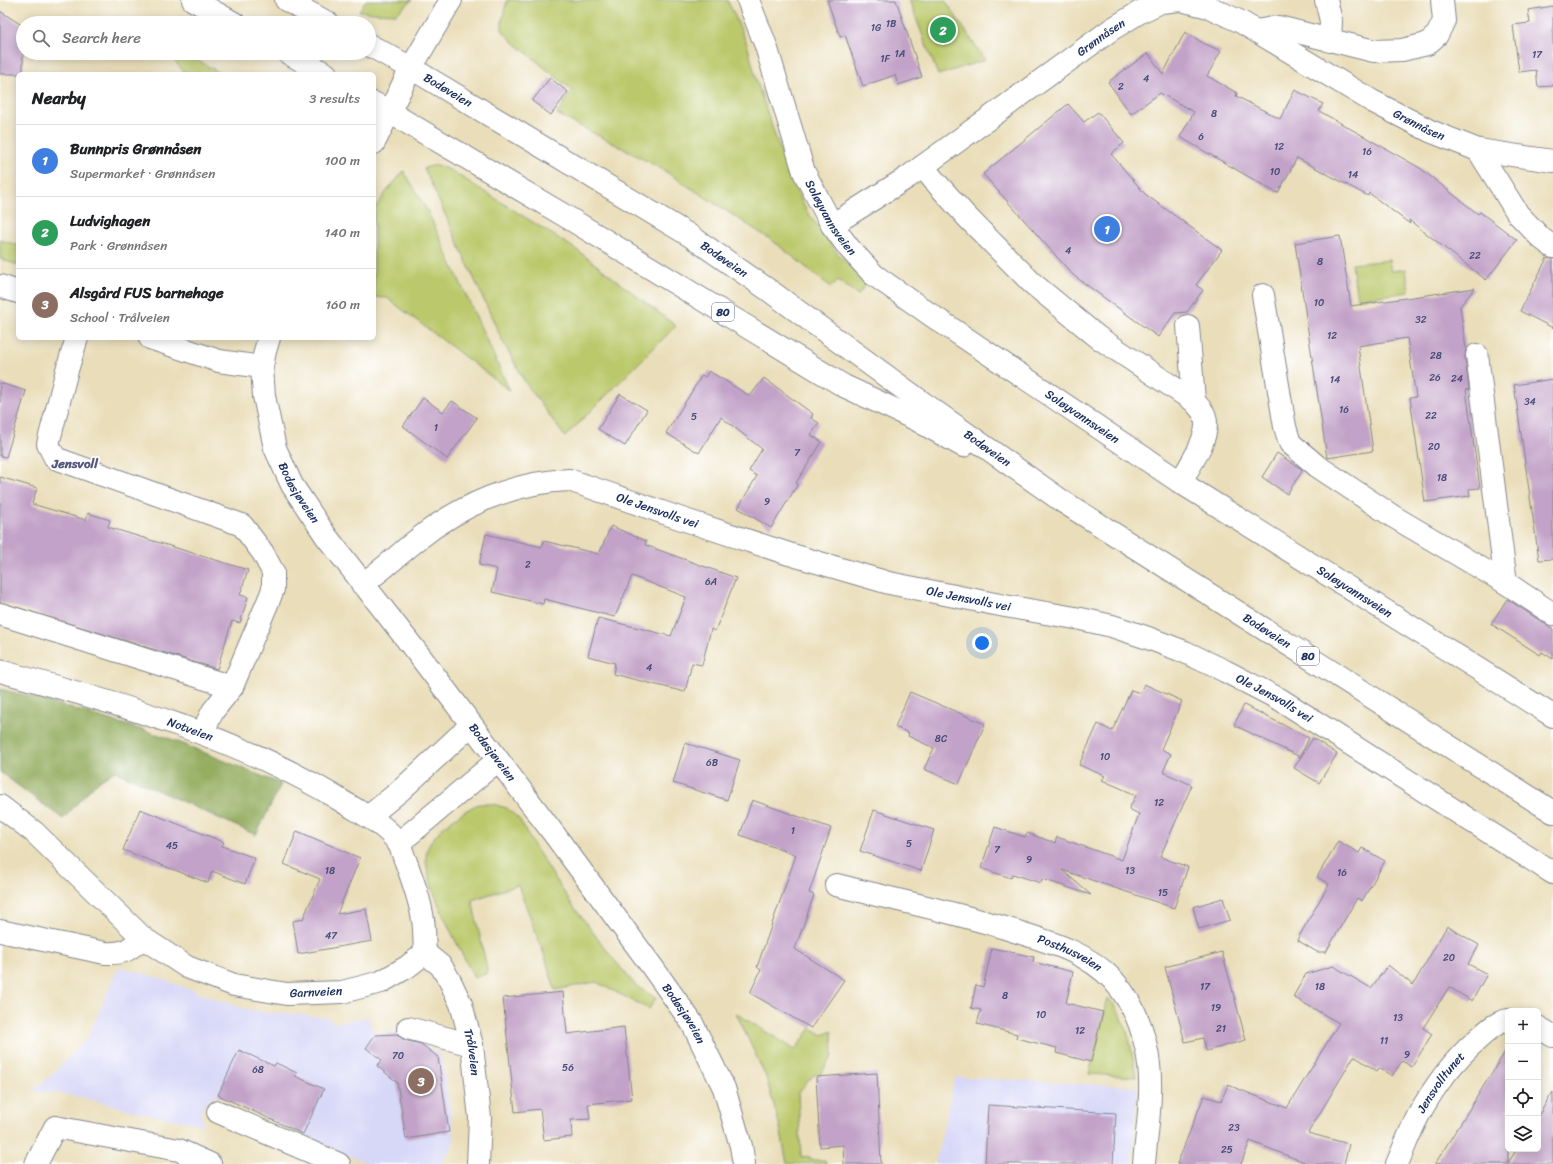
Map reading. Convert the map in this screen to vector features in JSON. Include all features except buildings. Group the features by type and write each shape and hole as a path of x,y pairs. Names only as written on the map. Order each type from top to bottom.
{"street":[{"path":"193,0 222,16"},
{"path":"286,0 315,16"},
{"path":"376,134 382,107 411,68 437,21 451,0"},
{"name":"Soløyvannsveien","path":"748,0 766,46 804,172 832,225 849,248 874,275 935,318 1180,482 1553,716"},
{"name":"Grønnåsen","path":"832,225 877,198 923,166 1112,29 1140,12 1161,2 1181,0 1209,7 1241,22 1372,101 1430,131 1478,150 1553,160"},
{"path":"1326,0 1331,21 1330,40"},
{"path":"1257,31 1278,27 1374,52 1402,50 1427,44 1437,35 1444,21 1442,0"},
{"name":"Bodøveien","path":"376,49 411,68 689,235 770,291 923,403 1062,501 1553,812"},
{"path":"301,60 322,72"},
{"name":"Bodøveien","path":"382,107 580,225 844,386 915,419 1062,501"},
{"path":"1478,150 1518,214 1541,238 1553,247"},
{"path":"923,166 966,216 1032,283 1099,338 1194,401 1204,415 1206,432 1195,458 1180,482"},
{"path":"0,286 16,291"},
{"path":"1263,295 1285,427 1290,443 1318,466 1394,517 1506,583 1553,614"},
{"path":"1188,326 1194,401"},
{"path":"76,340 48,444 55,458 242,524 263,553 273,572 270,597 232,687 213,711 202,733"},
{"path":"156,340 219,361 262,367"},
{"name":"Bodøsjøveien","path":"268,340 262,367 264,396 275,448 292,485 326,536 422,659 498,760 692,1023 724,1088 741,1146 744,1164"},
{"path":"1477,355 1506,583"},
{"name":"Ole Jensvolls vei","path":"362,584 379,573 418,539 456,514 488,498 509,490 550,481 569,480 775,550 889,583 1112,626 1186,652 1280,700 1553,872"},
{"path":"0,614 232,687"},
{"name":"Notveien","path":"0,671 83,694 188,727 254,754 316,785 368,817 386,830 399,843"},
{"path":"368,817 401,790 471,725"},
{"path":"425,953 424,921 399,843 498,760"},
{"name":"Garnveien","path":"0,806 34,832 144,938 187,967 234,985 287,994 342,992 380,982 406,967 425,953"},
{"name":"Posthusveien","path":"836,885 976,919 1050,942 1080,955 1099,968 1127,997 1137,1018 1147,1047 1151,1080 1144,1164"},
{"path":"0,931 105,954 119,954 130,949 144,938"},
{"name":"Trålveien","path":"425,953 441,966 450,981 461,1004 472,1045 480,1118 478,1164"},
{"name":"Jensvolltunet","path":"1397,1164 1417,1117 1440,1080 1470,1045 1488,1030 1501,1021 1505,1020"},
{"path":"408,1028 472,1045"},
{"path":"1541,1029 1553,1036"},
{"path":"218,1112 339,1164"},
{"path":"36,1164 55,1127 179,1150 210,1164"}],"shaded area":[{"path":"121,967 162,979 245,1009 268,1013 289,1013 327,1018 336,1023 368,1017 370,1025 375,1033 400,1032 403,1028 441,1056 454,1137 453,1145 441,1164 369,1164 216,1095 206,1103 200,1112 204,1125 137,1112 85,1098 33,1091 58,1069 88,1037 116,972"},
{"path":"955,1077 1137,1087 1132,1164 935,1164"}],"green space":[{"path":"366,0 412,0 396,14 359,11"},
{"path":"507,0 727,0 747,44 757,82 788,174 806,210 837,253 867,283 858,295 838,280 831,287 773,241 660,168 557,114 572,90 512,41 502,30 502,21"},
{"path":"909,0 945,0 985,60 938,75"},
{"path":"173,60 197,60 218,72 184,72"},
{"path":"437,165 450,170 577,250 676,326 565,437 525,382 502,340 424,168"},
{"path":"404,171 427,210 510,391 387,298 376,297 376,206"},
{"path":"0,240 16,244 16,264 0,259"},
{"path":"1389,260 1391,271 1406,269 1409,292 1357,299 1352,264"},
{"path":"0,689 33,697 166,737 281,784 256,835 115,771 95,784 63,819 0,772"},
{"path":"478,804 492,804 507,808 520,820 531,841 573,906 611,956 636,986 656,998 649,1009 596,982 555,990 545,957 518,885 472,900 488,973 474,978 435,896 426,862 427,850 430,843 441,829 463,812"},
{"path":"1108,998 1121,1015 1125,1025 1136,1077 1089,1074"},
{"path":"736,1013 795,1050 811,1028 823,1035 832,1031 833,1056 823,1070 822,1074 814,1075 798,1092 801,1158 809,1157 810,1160 825,1160 826,1164 787,1164 780,1127 766,1077"}],"place":[{"name":"Ludvighagen","path":"943,30"},
{"name":"Bunnpris Grønnåsen","path":"1107,229"},
{"name":"Alsgård FUS barnehage","path":"421,1081"}],"district":[{"name":"Jensvoll","path":"75,463"}]}
